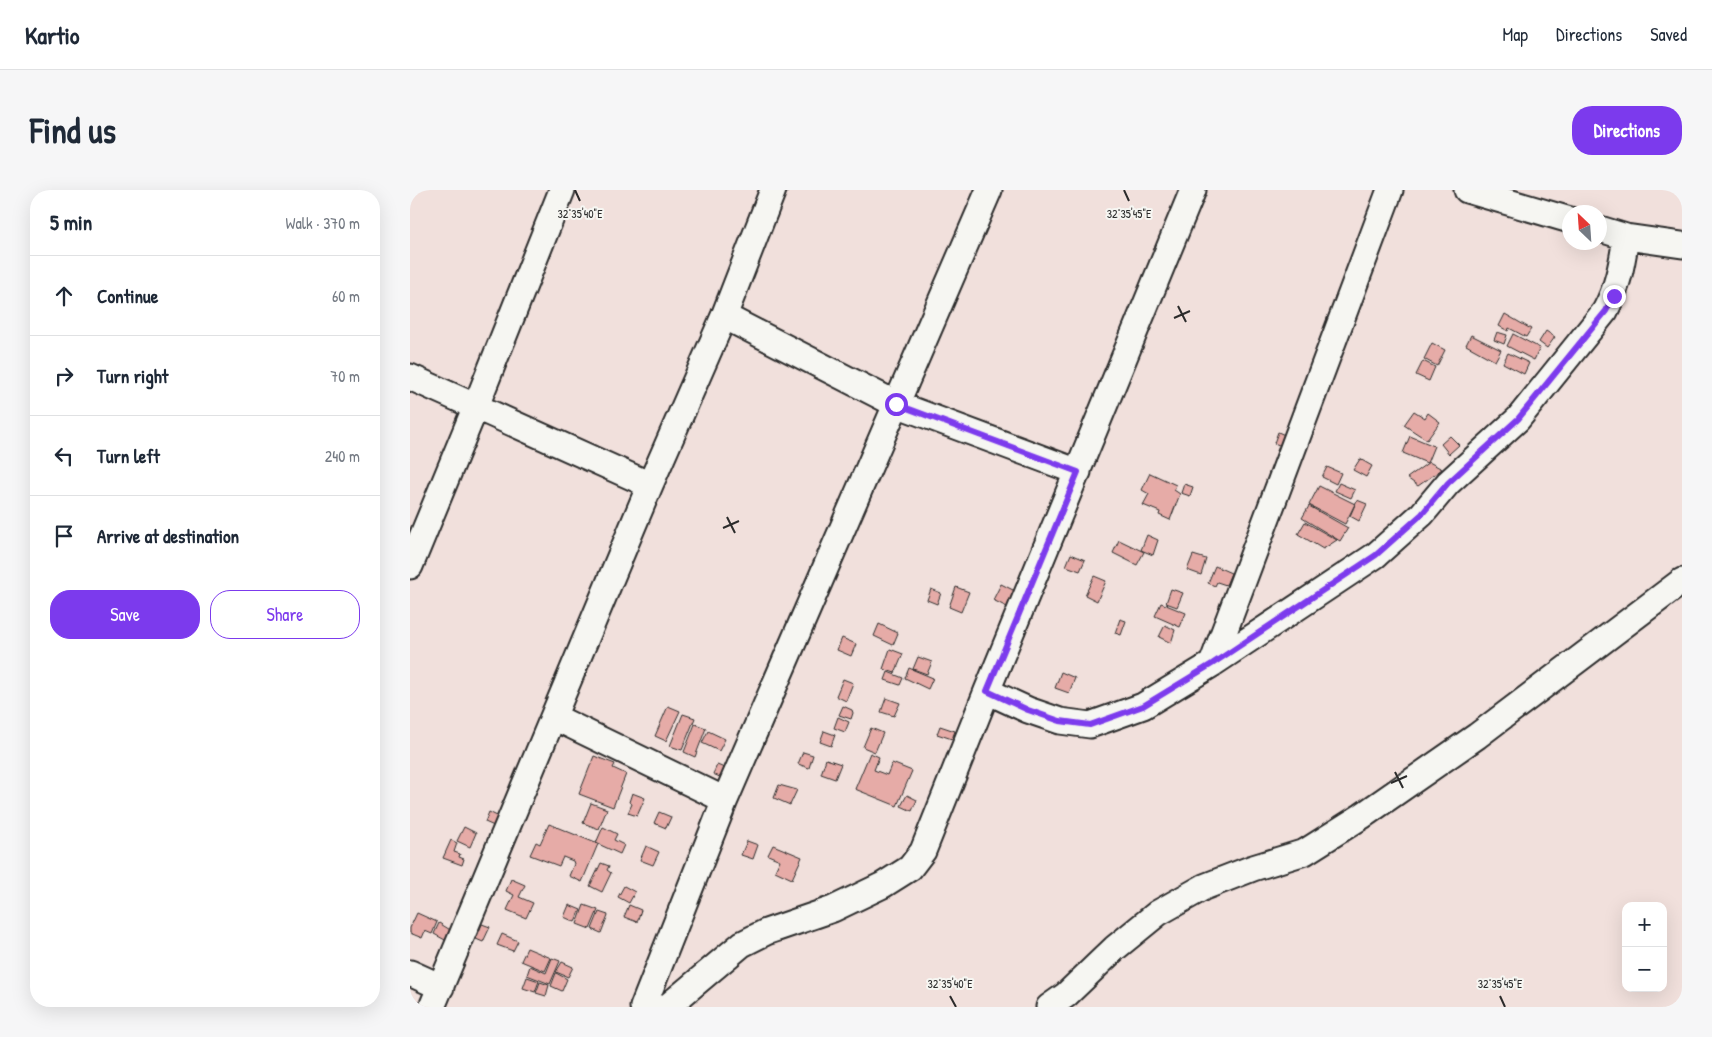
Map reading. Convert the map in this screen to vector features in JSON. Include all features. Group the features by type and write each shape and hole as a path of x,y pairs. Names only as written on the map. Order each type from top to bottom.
{"street":[{"path":"410,566 562,190"},
{"path":"410,972 437,997 650,485 724,316 773,190"},
{"path":"643,1007 725,800 989,190"},
{"path":"667,1007 742,944 766,932 833,909 883,884 910,868 923,851 1193,190"},
{"path":"1212,664 1390,190"},
{"path":"1467,190 1562,218"},
{"path":"1607,231 1626,237 1682,245"},
{"path":"987,691 1028,710 1060,721 1090,725 1143,706 1212,664 1376,555 1422,514 1448,483 1518,419 1606,311 1614,296 1619,280 1626,237"},
{"path":"724,316 896,404 1078,472"},
{"path":"410,378 650,485"},
{"path":"1049,1007 1066,995 1115,948 1158,913 1204,888 1254,868 1305,852 1354,821 1477,736 1682,581"},
{"path":"554,717 725,800"}],"building":[{"path":"1505,314 1531,329 1526,337 1509,328 1508,331 1499,326"},
{"path":"1546,331 1555,337 1547,348 1539,342"},
{"path":"1497,332 1507,335 1504,344 1494,340"},
{"path":"1513,334 1540,348 1534,360 1507,346"},
{"path":"1471,335 1501,350 1495,361 1466,345"},
{"path":"1432,343 1445,350 1437,366 1424,359"},
{"path":"1508,353 1529,363 1524,374 1503,363"},
{"path":"1423,361 1435,367 1429,381 1416,375"},
{"path":"1414,411 1425,418 1428,413 1440,422 1427,440 1404,425"},
{"path":"1278,432 1287,436 1284,447 1274,443"},
{"path":"1410,436 1434,446 1427,463 1403,453"},
{"path":"1450,436 1459,445 1449,454 1441,444"},
{"path":"1360,459 1372,466 1366,477 1353,470"},
{"path":"1429,462 1442,469 1418,486 1407,478"},
{"path":"1327,467 1341,473 1336,484 1322,477"},
{"path":"1150,473 1176,485 1174,490 1180,494 1170,520 1159,515 1160,512 1143,505 1149,494 1142,490"},
{"path":"1339,483 1355,490 1351,498 1335,491"},
{"path":"1184,484 1193,487 1190,496 1181,493"},
{"path":"1319,486 1355,504 1345,524 1309,505"},
{"path":"1357,500 1367,504 1359,521 1350,516"},
{"path":"1309,506 1348,528 1340,541 1302,518"},
{"path":"1305,522 1337,540 1323,549 1298,534"},
{"path":"1147,535 1158,540 1153,555 1141,550"},
{"path":"1119,540 1144,552 1137,565 1113,553"},
{"path":"1071,554 1085,560 1080,571 1066,566"},
{"path":"1193,555 1206,559 1201,575 1187,570"},
{"path":"1215,566 1231,573 1226,585 1217,582 1215,586 1208,583"},
{"path":"1094,576 1106,581 1097,601 1085,595"},
{"path":"1001,584 1017,592 1009,608 993,600"},
{"path":"956,587 969,592 961,612 949,607"},
{"path":"931,589 941,593 937,604 927,600"},
{"path":"1171,589 1183,593 1177,607 1166,603"},
{"path":"1161,603 1186,613 1180,627 1155,616"},
{"path":"1120,619 1126,621 1121,635 1115,633"},
{"path":"879,624 898,633 893,645 874,636"},
{"path":"1165,625 1175,630 1171,643 1159,637"},
{"path":"842,638 856,644 851,656 837,650"},
{"path":"890,649 903,654 895,673 883,669"},
{"path":"918,657 932,662 927,674 913,669"},
{"path":"909,668 933,678 928,689 905,678"},
{"path":"888,672 903,678 900,685 885,680"},
{"path":"1061,672 1075,678 1069,693 1055,688"},
{"path":"843,679 853,683 846,701 836,696"},
{"path":"886,698 900,703 894,716 881,712"},
{"path":"668,706 680,711 666,741 655,736"},
{"path":"843,706 852,710 851,719 839,715"},
{"path":"683,714 695,718 682,750 670,746"},
{"path":"838,717 849,722 845,732 834,728"},
{"path":"695,724 706,728 695,757 684,752"},
{"path":"940,726 955,731 952,739 937,734"},
{"path":"871,728 883,733 875,752 863,747"},
{"path":"708,731 725,739 719,751 702,743"},
{"path":"824,731 835,735 831,746 820,742"},
{"path":"803,752 813,755 809,768 798,764"},
{"path":"870,753 879,757 874,770 887,775 892,763 912,771 897,806 855,789"},
{"path":"594,756 615,764 613,768 626,774 613,807 579,794"},
{"path":"826,759 841,764 835,779 821,774"},
{"path":"717,765 727,769 722,778 713,774"},
{"path":"779,785 797,790 790,805 774,798"},
{"path":"632,793 645,798 637,816 628,813 632,804 629,802"},
{"path":"907,795 917,800 912,811 901,806"},
{"path":"591,803 607,809 599,829 583,823"},
{"path":"489,812 497,816 494,826 485,822"},
{"path":"659,812 671,817 666,828 654,823"},
{"path":"549,824 598,844 582,882 569,876 574,864 573,861 563,857 559,866 530,855 536,842 540,844"},
{"path":"464,827 476,833 470,847 457,841"},
{"path":"603,827 617,834 614,840 624,845 620,854 596,843"},
{"path":"451,840 457,843 454,852 460,854 459,857 464,859 462,865 443,858"},
{"path":"747,841 758,845 753,859 741,855"},
{"path":"773,845 802,857 792,879 775,871 780,860 768,855"},
{"path":"646,846 659,852 653,865 640,860"},
{"path":"601,863 609,866 607,870 611,873 602,892 590,886"},
{"path":"511,879 525,885 519,897 533,903 526,918 507,910 514,895 506,891"},
{"path":"624,886 635,892 629,903 618,897"},
{"path":"569,905 581,910 575,922 564,917"},
{"path":"584,905 598,910 590,929 577,924"},
{"path":"629,905 641,910 637,922 624,917"},
{"path":"599,912 608,915 601,933 592,929"},
{"path":"417,913 437,922 432,934 425,931 422,938 410,933 410,928"},
{"path":"439,923 452,931 447,941 434,934"},
{"path":"482,924 490,927 483,942 476,939"},
{"path":"502,934 518,941 513,951 497,945"},
{"path":"527,948 551,958 545,971 521,961"},
{"path":"552,958 560,961 550,984 527,975 530,966 546,973"},
{"path":"562,962 573,967 568,977 556,972"},
{"path":"556,973 567,979 562,991 551,986"},
{"path":"527,977 539,981 535,992 523,988"},
{"path":"540,982 549,985 546,996 536,993"}],"route":[{"path":"896,404 1078,472 987,691 1028,710 1060,721 1090,725 1143,706 1212,664 1376,555 1422,514 1448,483 1518,419 1606,311 1614,296"}]}
